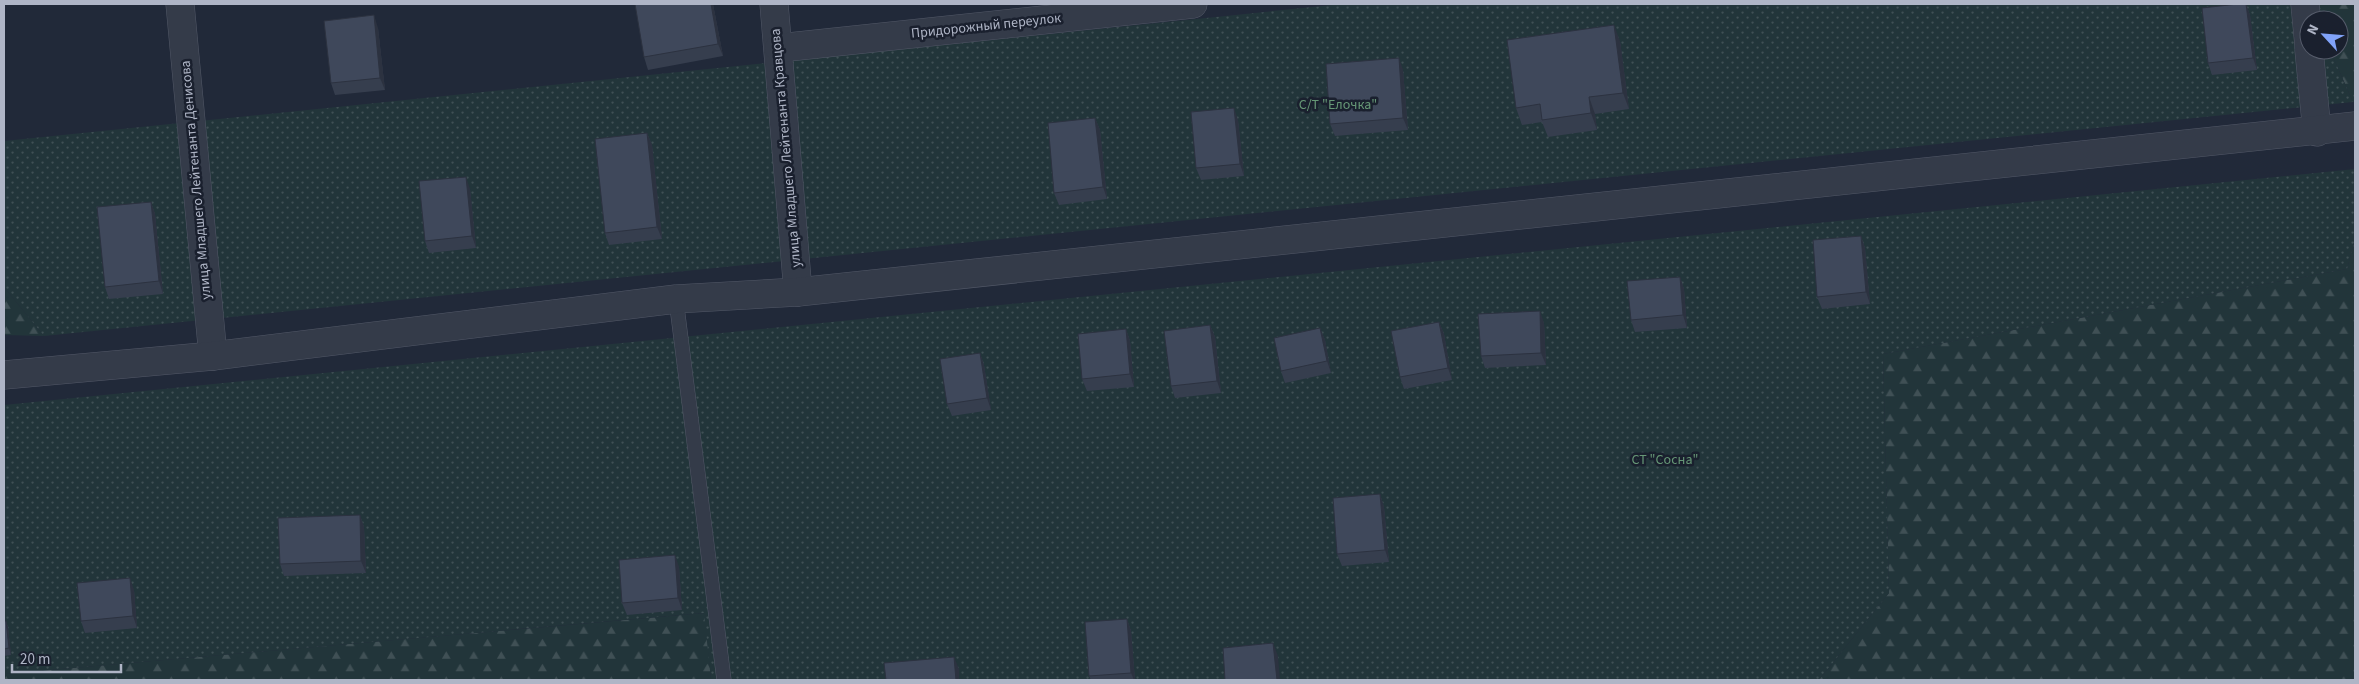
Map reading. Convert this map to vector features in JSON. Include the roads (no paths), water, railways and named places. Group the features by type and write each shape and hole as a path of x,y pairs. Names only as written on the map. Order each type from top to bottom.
{"street":[{"name":"улица Младшего Лейтенанта Денисова","path":"180,4 213,356"},
{"name":"улица Младшего Лейтенанта Кравцова","path":"774,4 798,292"},
{"name":"Придорожный переулок","path":"779,48 1194,4"},
{"path":"2310,60 2317,132"},
{"path":"4,375 213,356 676,299 798,292 2317,132 2355,126"}],"lane":[{"path":"676,299 724,680"}],"park label":[{"name":"С/Т \"Елочка\"","path":"1338,105"},
{"name":"СТ \"Сосна\"","path":"1665,460"}]}
